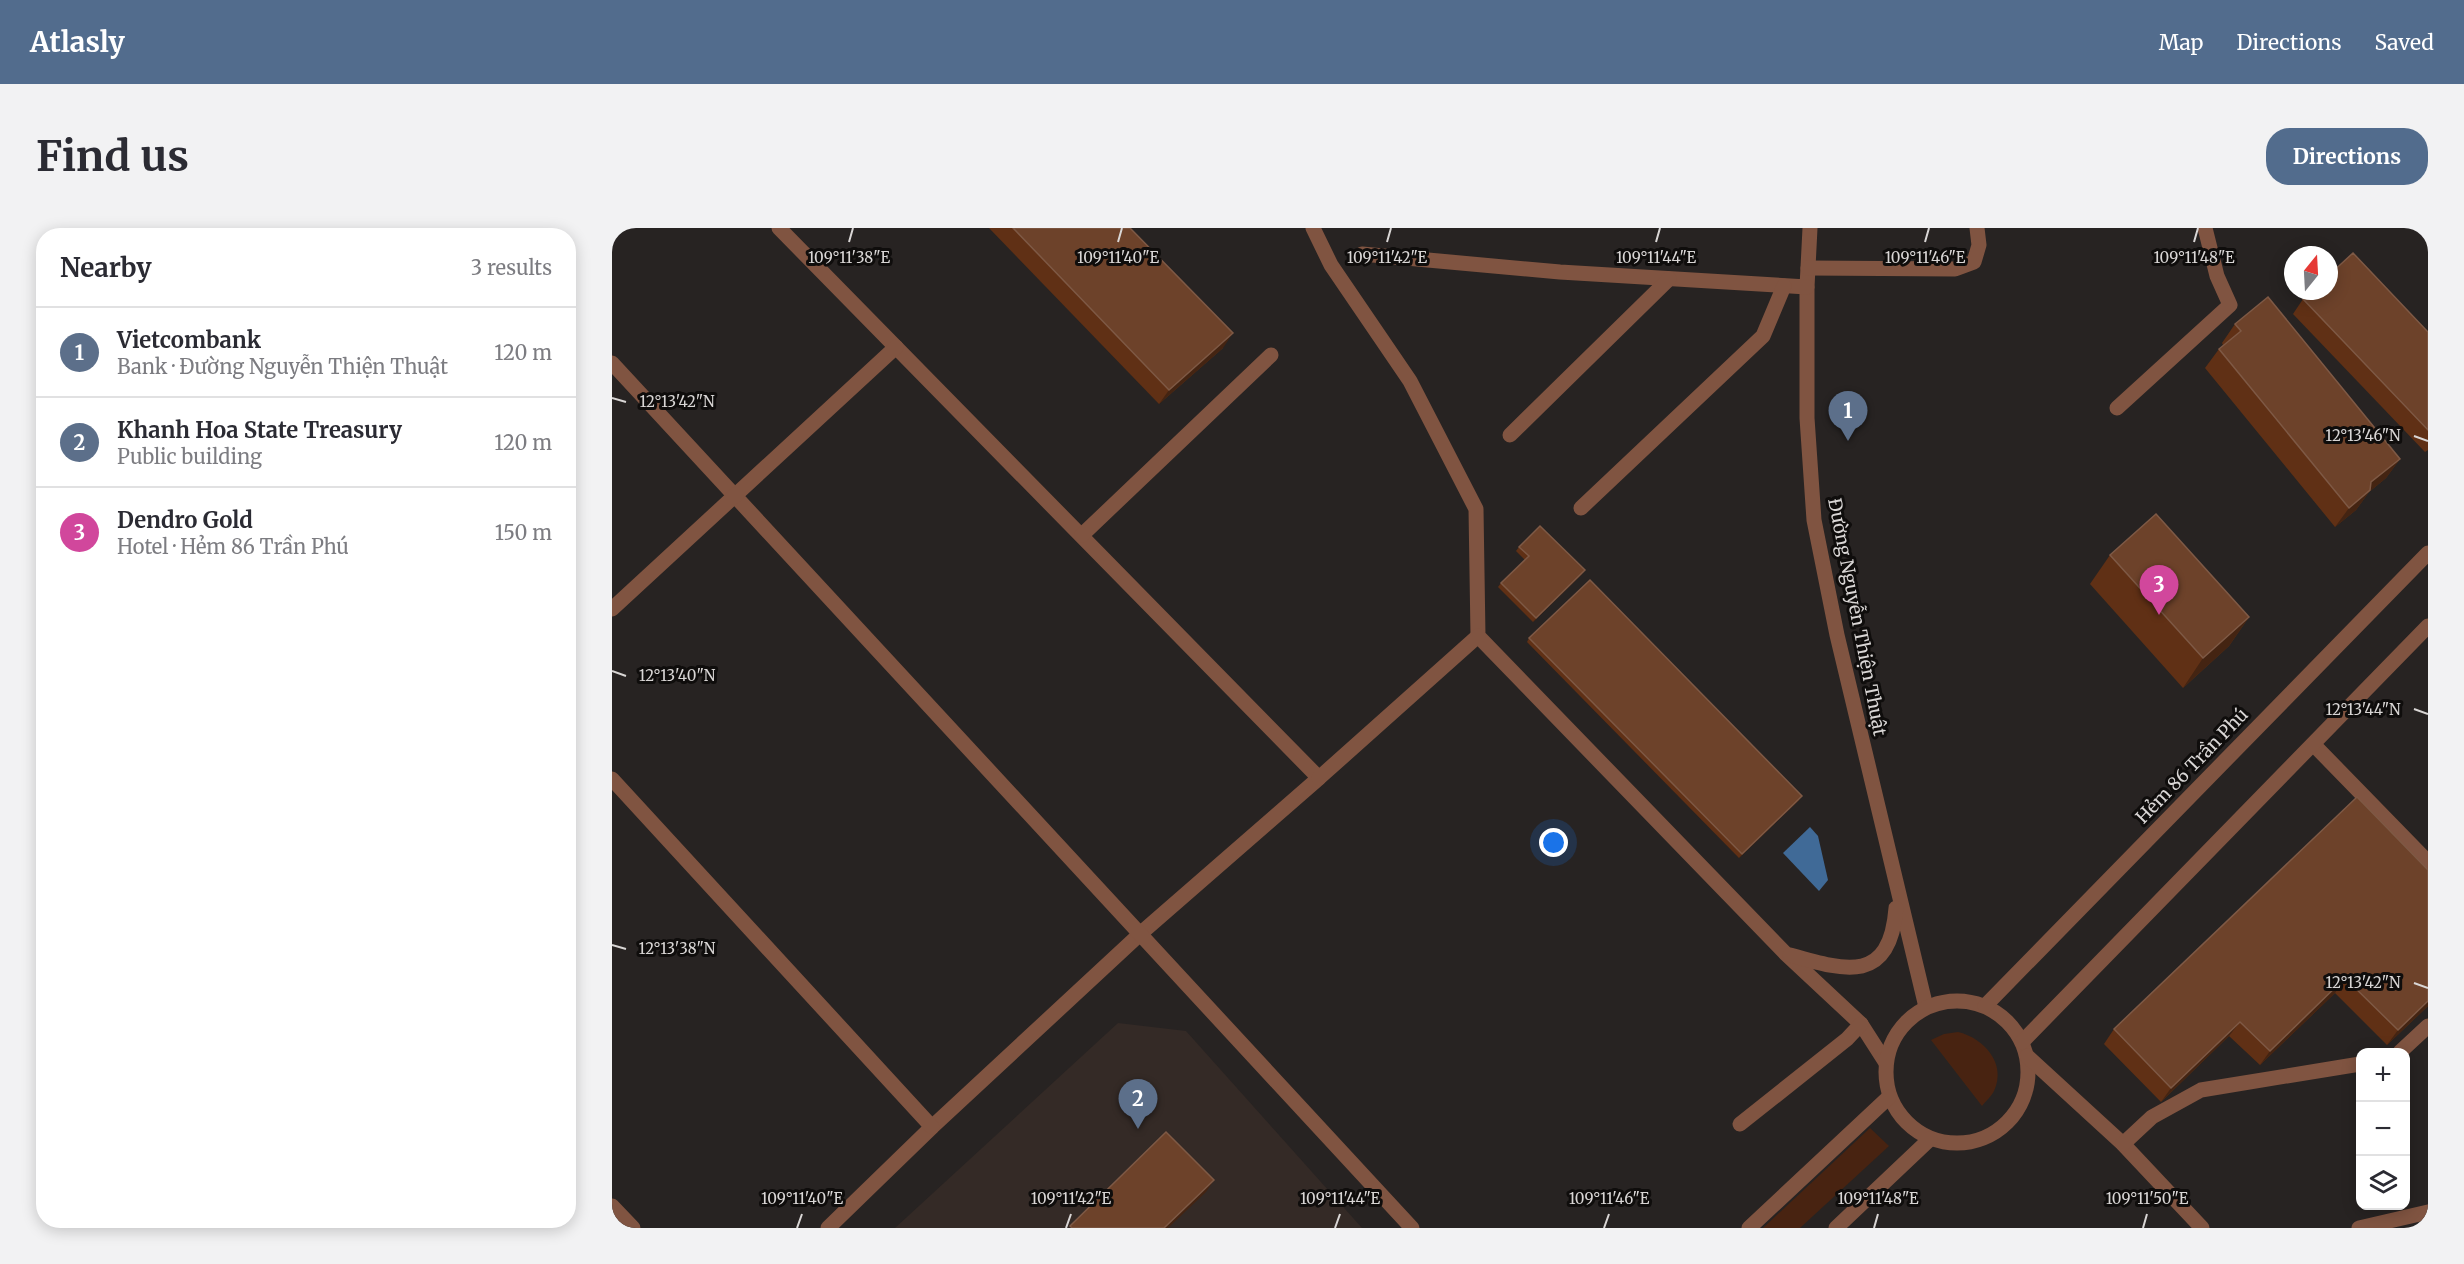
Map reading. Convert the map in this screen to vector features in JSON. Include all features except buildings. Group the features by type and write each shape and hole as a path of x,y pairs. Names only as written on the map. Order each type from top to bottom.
{"street":[{"path":"779,228 1319,778"},
{"path":"1313,228 1331,265 1410,381 1476,509 1478,636 1786,954 1861,1024 1886,1063"},
{"name":"Đường Nguyễn Thiện Thuật","path":"1810,228 1807,287 1807,418 1814,520 1837,635 1926,1007"},
{"path":"1808,268 1955,268 1974,262 1979,245 1977,228"},
{"path":"2117,408 2230,305 2217,276 2205,228"},
{"path":"1362,254 1560,272 1807,287"},
{"path":"1510,435 1669,279"},
{"path":"1581,508 1763,336 1784,286"},
{"path":"612,609 896,347"},
{"path":"1082,535 1271,355"},
{"path":"612,363 1412,1228"},
{"name":"Hẻm 86 Trần Phú","path":"1984,1006 2428,553"},
{"path":"2024,1049 2428,626"},
{"path":"828,1228 932,1127 1140,934 1478,636"},
{"path":"2314,745 2428,862"},
{"path":"612,779 932,1127"},
{"path":"1786,954 1843,968 1859,967 1871,963 1882,954 1891,940 1895,927 1898,893"},
{"path":"2024,1049 2028,1080 2023,1100 2010,1121 1999,1131 1976,1141 1958,1144 1930,1139 1901,1118 1889,1097 1886,1063 1893,1038 1905,1022 1926,1007 1952,1001 1984,1006 2006,1020 2024,1049 2123,1144 2202,1228"},
{"path":"1740,1124 1848,1039 1861,1024"},
{"path":"2405,1048 2428,1026"},
{"path":"2123,1144 2152,1117 2201,1090 2356,1065"},
{"path":"1749,1228 1889,1097"},
{"path":"1836,1228 1930,1139"},
{"path":"612,1206 633,1228"},
{"path":"2359,1228 2428,1212"}],"shaded area":[{"path":"1118,1023 1186,1031 1362,1228 895,1228"},
{"path":"1958,1032 1968,1035 1984,1046 1991,1054 1998,1071 1993,1093 1982,1106 1931,1040 1944,1034"},
{"path":"1870,1128 1889,1146 1800,1228 1763,1228"}],"water":[{"path":"1810,827 1818,836 1828,880 1819,891 1783,853"}],"place":[{"name":"Vietcombank","path":"1848,441"},
{"name":"Dendro Gold","path":"2159,615"},
{"name":"Khanh Hoa State Treasury","path":"1138,1129"}]}
